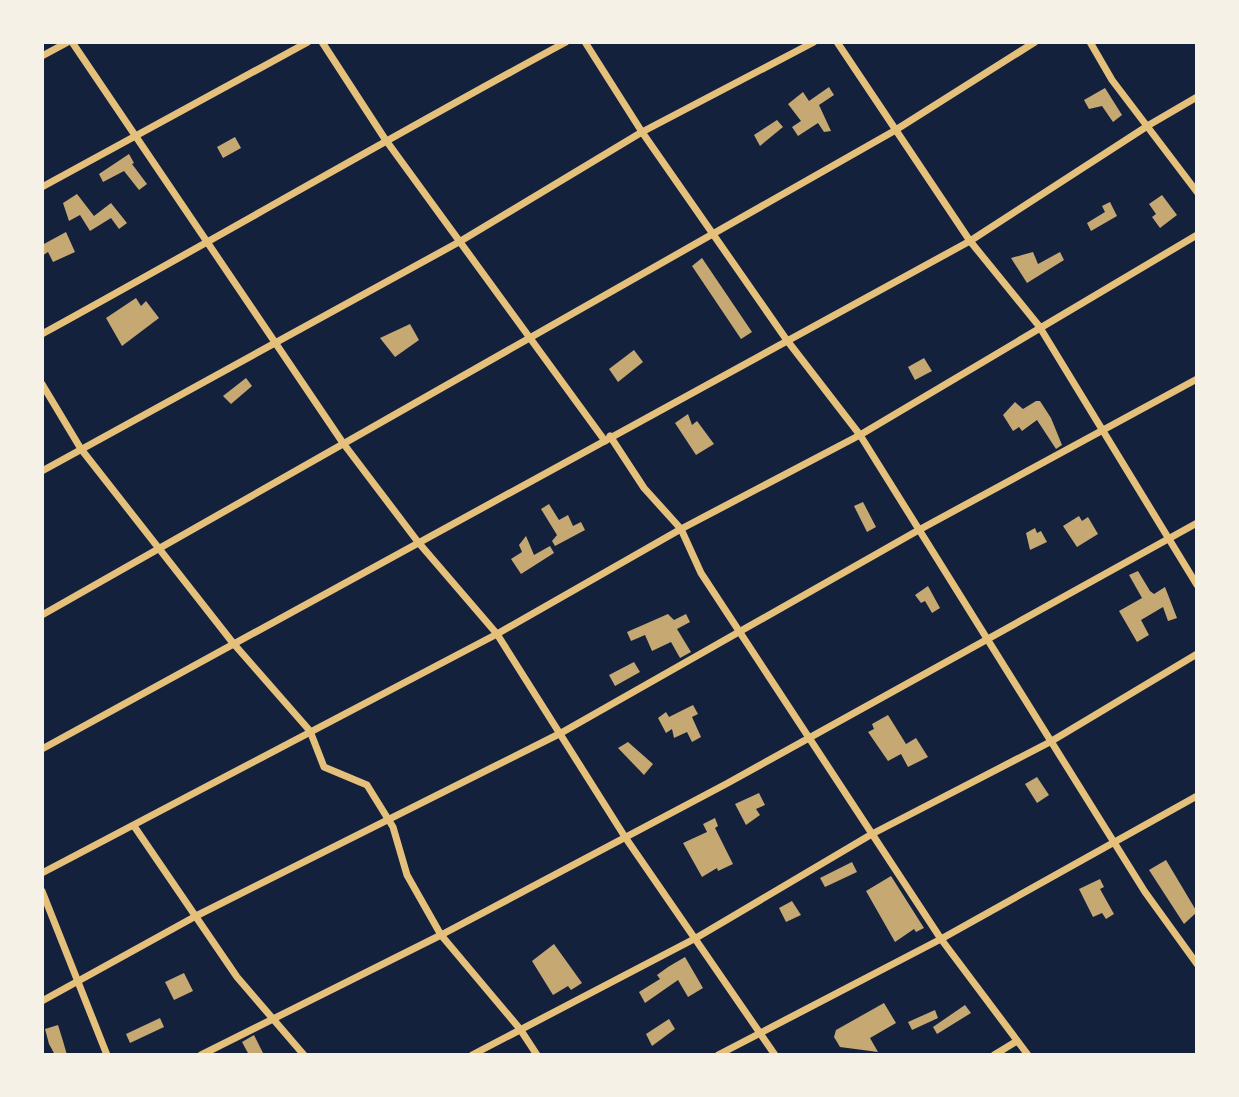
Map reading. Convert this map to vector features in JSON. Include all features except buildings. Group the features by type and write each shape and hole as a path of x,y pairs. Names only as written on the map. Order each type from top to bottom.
{"street":[{"path":"42,56 70,42 344,443 418,542 497,634 625,837 696,938 757,1033 775,1055"},
{"path":"42,187 308,42"},
{"path":"322,42 385,139 529,340 644,488 681,529 701,573 740,634 942,939 1028,1055"},
{"path":"42,334 209,242 385,139 566,42"},
{"path":"585,42 642,132 786,339 860,435 917,531 1115,845 1197,964"},
{"path":"42,471 459,242 642,132 814,42"},
{"path":"838,42 894,131 970,241 1039,326 1197,585"},
{"path":"42,615 894,131 1035,42"},
{"path":"1090,42 1112,80 1149,125 1197,192"},
{"path":"42,749 786,339 970,241 1197,97"},
{"path":"42,873 497,634 681,529 860,435 1039,326 1197,235"},
{"path":"42,1001 196,916 561,733 740,634 917,531 1197,379"},
{"path":"42,384 81,449 233,643 310,731 324,768 367,785 389,820 407,875 441,935 520,1029 537,1055"},
{"path":"201,1055 441,935 625,837 1197,523"},
{"path":"471,1055 696,938 872,834 1050,742 1197,654"},
{"path":"719,1055 942,939 1115,845 1197,796"},
{"path":"134,826 237,977 275,1018 304,1055"},
{"path":"42,891 107,1055"},
{"path":"993,1055 1017,1041"}]}
